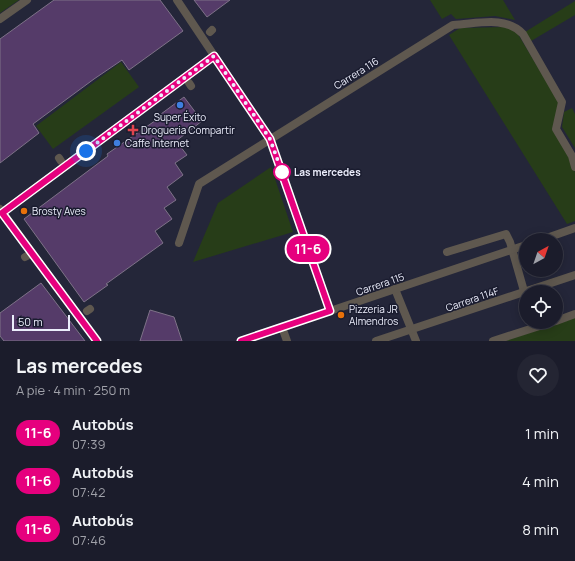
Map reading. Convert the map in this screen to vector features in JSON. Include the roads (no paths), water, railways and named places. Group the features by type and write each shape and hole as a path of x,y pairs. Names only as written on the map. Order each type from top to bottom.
{"street":[{"path":"0,19 27,0"},
{"path":"177,0 270,139 330,311"},
{"name":"Carrera 116","path":"179,243 198,184 453,25 491,22 506,23 517,28 523,34 562,102 556,129 572,156 575,167"},
{"path":"97,341 1,212 214,56"},
{"path":"561,233 575,228"},
{"path":"447,252 503,234 508,236 522,285"},
{"name":"Carrera 115","path":"241,341 519,248"},
{"name":"Carrera 114F","path":"550,285 575,275"},
{"path":"395,289 416,341"},
{"name":"Carrera 114F","path":"376,341 519,297"},
{"path":"563,318 575,314"},
{"path":"282,327 287,341"},
{"path":"493,341 524,329"}],"place":[{"name":"Super Éxito","path":"180,105"},
{"name":"Drogueria Compartir","path":"133,130"},
{"name":"Caffe Internet","path":"117,143"},
{"name":"Las mercedes","path":"282,172"},
{"name":"Brosty Aves","path":"24,211"},
{"name":"Pizzeria JR Almendros","path":"341,315"}]}
